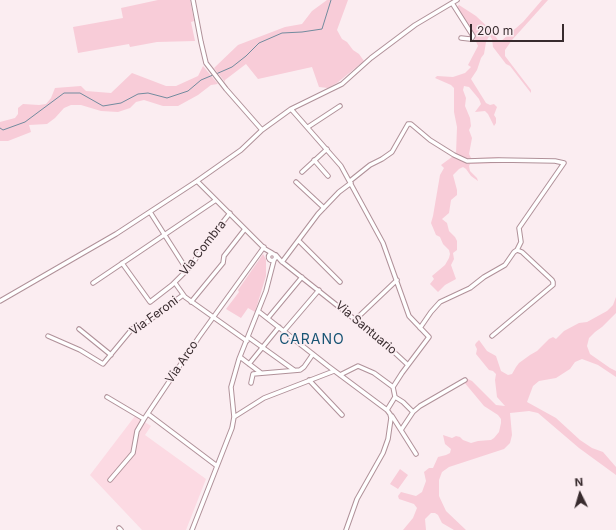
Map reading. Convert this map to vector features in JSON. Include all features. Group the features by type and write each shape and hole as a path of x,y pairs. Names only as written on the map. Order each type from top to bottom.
{"street":[{"path":"193,0 206,62 226,89 262,130"},
{"path":"0,301 116,234 150,212 241,150 262,130 291,109 342,84 371,58 415,25 457,0"},
{"path":"452,2 473,36 470,39 460,38"},
{"path":"308,128 340,106"},
{"path":"291,109 341,166 351,182 383,243 409,316 429,337 393,387"},
{"path":"282,261 318,214 339,192 370,165 392,152 408,124 411,124 454,156 467,161 555,161 564,163 519,226 521,242 517,250 505,265 484,277 470,288 440,302 420,328"},
{"path":"302,172 326,149"},
{"path":"314,160 328,176"},
{"name":"Via Santuario","path":"197,181 273,257 282,261 356,319 408,365"},
{"path":"296,182 324,208"},
{"path":"93,283 216,200"},
{"path":"150,212 187,270"},
{"name":"Via Combra","path":"122,263 150,302 175,283 187,270 230,214"},
{"path":"191,302 223,263 224,256 245,229"},
{"path":"299,240 340,282"},
{"name":"Via Arco","path":"110,480 133,453 137,431 144,419 199,337 265,248"},
{"path":"492,336 554,284 522,252 517,250"},
{"path":"192,530 232,428 234,417 231,387 240,357 258,311 271,269 273,257"},
{"path":"268,318 302,277"},
{"path":"356,319 396,280"},
{"name":"Via Combra","path":"175,283 191,302 263,348 294,370"},
{"path":"284,332 319,290"},
{"name":"Via Feroni","path":"111,355 132,329 147,322 183,294"},
{"path":"258,311 334,371 387,410 402,430 416,454"},
{"path":"250,364 279,327"},
{"path":"48,336 80,350 103,364 111,355 79,329"},
{"path":"251,383 253,374 300,370 304,367 313,354"},
{"path":"240,357 261,373"},
{"path":"340,375 358,366 374,373 393,387 395,397 387,410"},
{"path":"234,417 264,398 334,371"},
{"path":"309,380 342,414"},
{"path":"402,430 413,412 420,406 465,380"},
{"path":"107,397 144,419"},
{"path":"395,397 403,402 413,412"},
{"path":"148,414 217,466"},
{"path":"346,530 357,499 383,453 388,439 391,418 390,414"}],"shaded area":[{"path":"158,0 190,0 194,21 191,22 195,41 157,42 130,47 129,44 78,53 73,27 123,18 121,8"},
{"path":"327,0 348,0 337,30 342,39 359,54 364,61 337,83 328,88 319,87 312,67 258,79 246,64 225,80 225,82 214,68 238,45 285,27 302,24 312,11"},
{"path":"542,0 548,0 512,40 505,50 505,56 531,90 531,93 493,47 490,36 486,42 484,54 477,70 471,79 486,103 490,105 494,104 497,107 494,115 496,118 496,123 494,126 485,111 475,112 481,104 479,99 469,87 464,86 463,90 466,98 465,106 470,118 471,126 469,130 472,138 469,154 471,158 502,158 502,163 470,164 470,171 478,181 463,167 453,175 457,195 451,200 449,213 442,219 447,223 449,231 457,241 457,250 453,253 454,259 451,265 456,279 445,285 438,292 430,284 434,279 432,276 445,265 450,254 440,237 436,235 431,223 440,175 444,168 441,165 456,154 457,127 454,112 454,88 451,85 435,78 437,76 453,77 465,73 471,67 468,65 478,46 457,7 459,5 476,16 493,32 500,42 523,22"},
{"path":"203,66 218,84 211,85 198,95 178,106 163,106 144,100 136,102 130,108 118,112 101,111 81,105 71,105 64,108 47,124 29,125 31,132 8,141 0,141 0,122 15,118 18,114 18,108 23,104 46,104 51,98 55,88 81,86 86,91 111,93 132,73 166,86 176,86 198,76"},
{"path":"263,254 266,259 266,276 255,312 248,308 241,318 226,309 239,292 238,290"},
{"path":"616,297 616,313 589,338 587,346 590,354 616,371 616,377 598,365 582,359 575,362 570,369 556,378 539,381 533,386 527,402 556,418 580,440 592,448 603,452 616,467 616,475 579,448 538,413 529,411 510,413 512,435 510,443 504,449 449,467 442,472 439,480 439,496 446,511 466,530 454,530 442,523 438,515 431,513 425,519 426,530 403,530 413,518 417,508 414,504 399,499 398,496 401,492 416,496 422,492 426,481 424,472 429,468 433,468 438,457 450,453 451,449 445,444 443,435 452,438 456,436 460,437 471,443 491,440 499,432 501,419 498,415 484,406 464,382 468,379 472,381 496,405 505,406 497,397 495,380 496,374 489,370 476,354 476,343 479,340 487,351 496,356 501,371 508,375 512,374 519,363 537,351 549,339 553,337 556,339 564,331 579,323 587,322 607,311 613,305"},
{"path":"135,416 151,426 145,435 206,479 186,530 142,530 90,475"},
{"path":"400,469 408,475 398,489 390,484"}],"waterway":[{"path":"216,74 232,67 259,43 282,33 322,29 331,0"},
{"path":"0,128 3,130 25,122 64,93 80,93 103,106 121,103 138,94 148,93 167,98 188,91 201,80 213,75"}],"district":[{"name":"CARANO","path":"312,340"}]}
